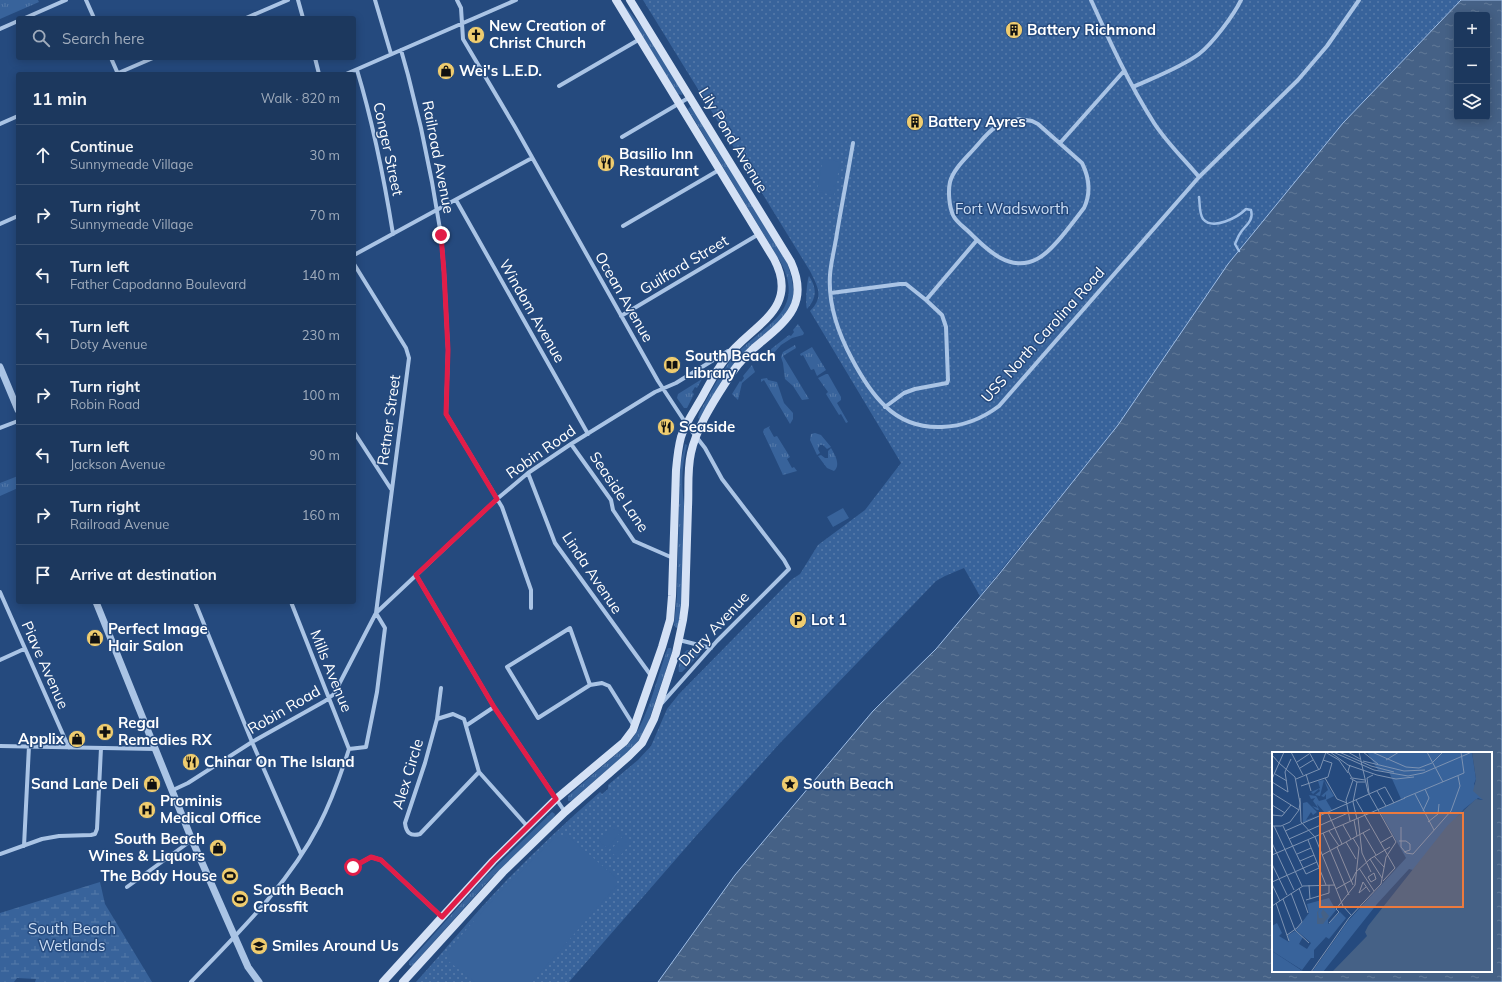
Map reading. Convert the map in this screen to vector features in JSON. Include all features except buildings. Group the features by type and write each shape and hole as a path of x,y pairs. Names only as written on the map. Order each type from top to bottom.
{"main road":[{"name":"Lily Pond Avenue","path":"616,0 720,169 780,272 782,281 780,295 770,316 736,347"},
{"name":"Lily Pond Avenue","path":"630,0 791,262 797,280 797,299 793,309 784,322 750,351 737,366 715,399 696,437"},
{"path":"383,982 493,861 556,799 624,742 635,727 670,620 672,604 676,462 681,436 716,373 726,358 736,347"},
{"path":"403,982 503,872 565,812 638,748 648,734 679,640 685,605 689,465 691,451 696,437"},
{"path":"399,965 410,974"}],"street":[{"path":"30,16 66,0"},
{"path":"86,0 93,16"},
{"path":"251,16 288,0"},
{"path":"298,0 302,16"},
{"path":"375,0 391,54"},
{"name":"Ocean Avenue","path":"457,0 461,8 463,39 663,388 687,425 710,455 722,479 784,560 789,569"},
{"path":"352,72 516,0"},
{"path":"1091,0 1124,71 1154,123 1168,142 1199,177"},
{"path":"1133,87 1190,60 1200,53 1209,45 1241,0"},
{"name":"USS North Carolina Road","path":"853,143 830,275 834,317 846,348 873,394 885,407 911,422 924,426 937,427 964,424 989,413 999,406 1199,177 1298,80 1327,46 1359,0"},
{"path":"0,29 16,22"},
{"path":"559,86 640,39"},
{"name":"Railroad Avenue","path":"401,50 418,113 432,182 444,265 448,350 446,414 497,499"},
{"path":"112,60 116,72"},
{"path":"122,72 148,60"},
{"path":"316,60 318,72"},
{"name":"Conger Street","path":"357,70 369,114 393,234"},
{"path":"1060,143 1124,71"},
{"path":"622,137 690,97"},
{"path":"0,124 16,117"},
{"path":"1026,119 1036,122 1060,143 1082,163 1086,172 1088,181 1087,199 1084,208 1047,252 1035,260 1020,263 1010,262 995,256 976,240 957,220 951,210 950,183 954,173 991,129 1000,124 1026,119"},
{"path":"356,254 532,158"},
{"path":"623,226 720,169"},
{"name":"Windom Avenue","path":"456,200 588,434"},
{"path":"0,224 16,217"},
{"name":"Guilford Street","path":"621,316 759,234"},
{"path":"926,300 976,240"},
{"name":"Retner Street","path":"356,267 406,348 408,354 408,365 376,613"},
{"path":"831,293 906,284 942,314 944,321 947,383 944,385 915,389 904,393 885,407"},
{"name":"Robin Road","path":"173,790 188,783 252,742 330,697 337,690 376,613 497,499 528,473 571,444 655,392 676,383 736,347"},
{"path":"0,367 16,405"},
{"path":"0,428 16,422"},
{"path":"356,435 392,489"},
{"name":"Seaside Lane","path":"571,444 611,500 613,510 634,541 673,558"},
{"name":"Linda Avenue","path":"528,473 555,543 652,678"},
{"path":"497,499 502,507 530,590 531,608"},
{"name":"Drury Avenue","path":"658,707 711,648 789,569"},
{"path":"416,575 494,707 565,812"},
{"name":"Piave Avenue","path":"0,592 69,748"},
{"path":"97,604 192,840 248,967 259,982"},
{"path":"196,604 252,742 302,854"},
{"name":"Mills Avenue","path":"291,604 350,749"},
{"path":"192,982 262,907 302,854 326,811 350,749 366,747 377,692 385,628 376,613"},
{"path":"590,685 570,628 507,667 538,718 590,685 602,683 609,686 635,727"},
{"path":"679,640 711,648"},
{"path":"0,660 24,649"},
{"name":"Alex Circle","path":"441,688 437,719 426,763 405,823 407,831 410,835 414,836 420,834 479,772"},
{"path":"467,724 494,707"},
{"path":"437,719 453,714 464,719 467,724 479,772 528,826"},
{"path":"0,746 156,749"},
{"path":"24,846 29,746"},
{"path":"0,854 42,839 59,836 91,836 95,834 97,829 101,748"},
{"path":"127,887 192,840"},
{"path":"353,867 371,857 381,860 442,917"}],"green space":[{"path":"0,0 38,0 39,2 0,19"},
{"name":"Fort Wadsworth","path":"643,0 1461,0 1343,123 1228,264 1118,425 980,596 964,568 936,581 780,743 696,836 569,982 416,982 482,906 516,870 575,814 600,792 602,794 608,789 608,785 638,760 651,746 667,709 679,694 791,580 800,574 818,545 865,510 901,463 810,311 817,301 818,292 810,271"},
{"path":"621,1 646,32 683,93 682,95 678,94"},
{"path":"692,107 787,263 792,280 793,294 791,305 786,314 760,338 748,352 700,419 698,418 699,413 729,363 745,345 778,316 785,306 789,293 787,279 780,261 689,111 688,109"},
{"path":"823,159 840,162 834,195 817,192"},
{"path":"809,276 812,280 815,293 813,301 807,309 806,292"},
{"path":"798,324 804,333 803,335 792,338 781,345 772,355 766,353 789,335 791,336 794,332 793,330"},
{"path":"795,345 796,348 783,356 809,399 802,400 793,386 785,379 781,357 783,352"},
{"path":"812,347 826,370 817,376 814,369 811,370 803,355 801,356 800,354"},
{"path":"752,365 755,372 742,383 738,400 732,394"},
{"path":"828,374 841,397 841,400 837,403 848,422 846,423 841,414 839,415 826,394 828,392 818,378"},
{"path":"767,378 768,380 777,382 784,403 793,413 793,419 790,424 764,380 761,382 761,379"},
{"path":"702,379 697,388 695,387 692,392 694,394 687,408 684,408 677,398 678,394"},
{"path":"770,426 769,428 774,437 777,436 790,457 787,459 792,468 794,467 797,471 783,475 763,432 764,429"},
{"path":"815,433 821,435 831,447 827,449 823,445 820,445 818,449 820,453 817,455 810,440 811,434"},
{"path":"685,444 687,445 682,474 684,503 682,602 678,628 676,628 674,625 677,597 680,466"},
{"path":"831,448 836,457 837,463 834,471 827,468 818,456 821,455 828,458 828,451"},
{"path":"16,477 16,489 0,496 0,483"},
{"path":"843,508 849,518 833,527 827,517"},
{"path":"668,648 671,648 672,652 647,726 639,740 629,751 571,801 568,801 568,796 628,744 635,735 641,725 651,700"},
{"path":"689,650 700,654 682,672 679,672 679,663 685,652"},
{"path":"552,812 555,814 554,817 490,879 412,966 409,965 409,962 486,876"},
{"path":"613,825 621,832 607,848 599,841"},
{"path":"624,835 632,842 618,858 610,851"},
{"path":"557,836 568,836 615,877 617,885 532,982 475,982 447,960 447,953 486,907"},
{"name":"South Beach Wetlands","path":"100,882 105,904 152,982 35,982 36,979 17,978 14,982 0,982 0,913"}],"water":[{"path":"1461,0 1502,0 1502,982 658,982 735,875 873,711 936,649 1000,573 1118,425 1228,264 1343,123"}],"waterway":[{"path":"1199,197 1203,219 1213,224 1232,219 1246,209 1251,210 1252,214 1250,220 1235,244 1239,251"}],"place":[{"name":"Battery Richmond","path":"1014,30"},
{"name":"New Creation of Christ Church","path":"476,35"},
{"name":"Wei's L.E.D.","path":"446,71"},
{"name":"Battery Ayres","path":"915,122"},
{"name":"Basilio Inn Restaurant","path":"606,163"},
{"name":"South Beach Library","path":"672,365"},
{"name":"Seaside","path":"666,427"},
{"name":"Lot 1","path":"798,620"},
{"name":"Perfect Image Hair Salon","path":"95,638"},
{"name":"Regal Remedies RX","path":"105,732"},
{"name":"Applix","path":"77,739"},
{"name":"Chinar On The Island","path":"191,762"},
{"name":"Sand Lane Deli","path":"152,784"},
{"name":"South Beach","path":"790,784"},
{"name":"Prominis Medical Office","path":"147,810"},
{"name":"South Beach Wines & Liquors","path":"218,848"},
{"name":"The Body House","path":"230,876"},
{"name":"South Beach Crossfit","path":"240,899"},
{"name":"Smiles Around Us","path":"259,946"}],"route":[{"path":"353,867 371,857 381,860 442,917 493,861 556,799 494,707 416,575 497,499 446,414 448,350 441,235"}]}
